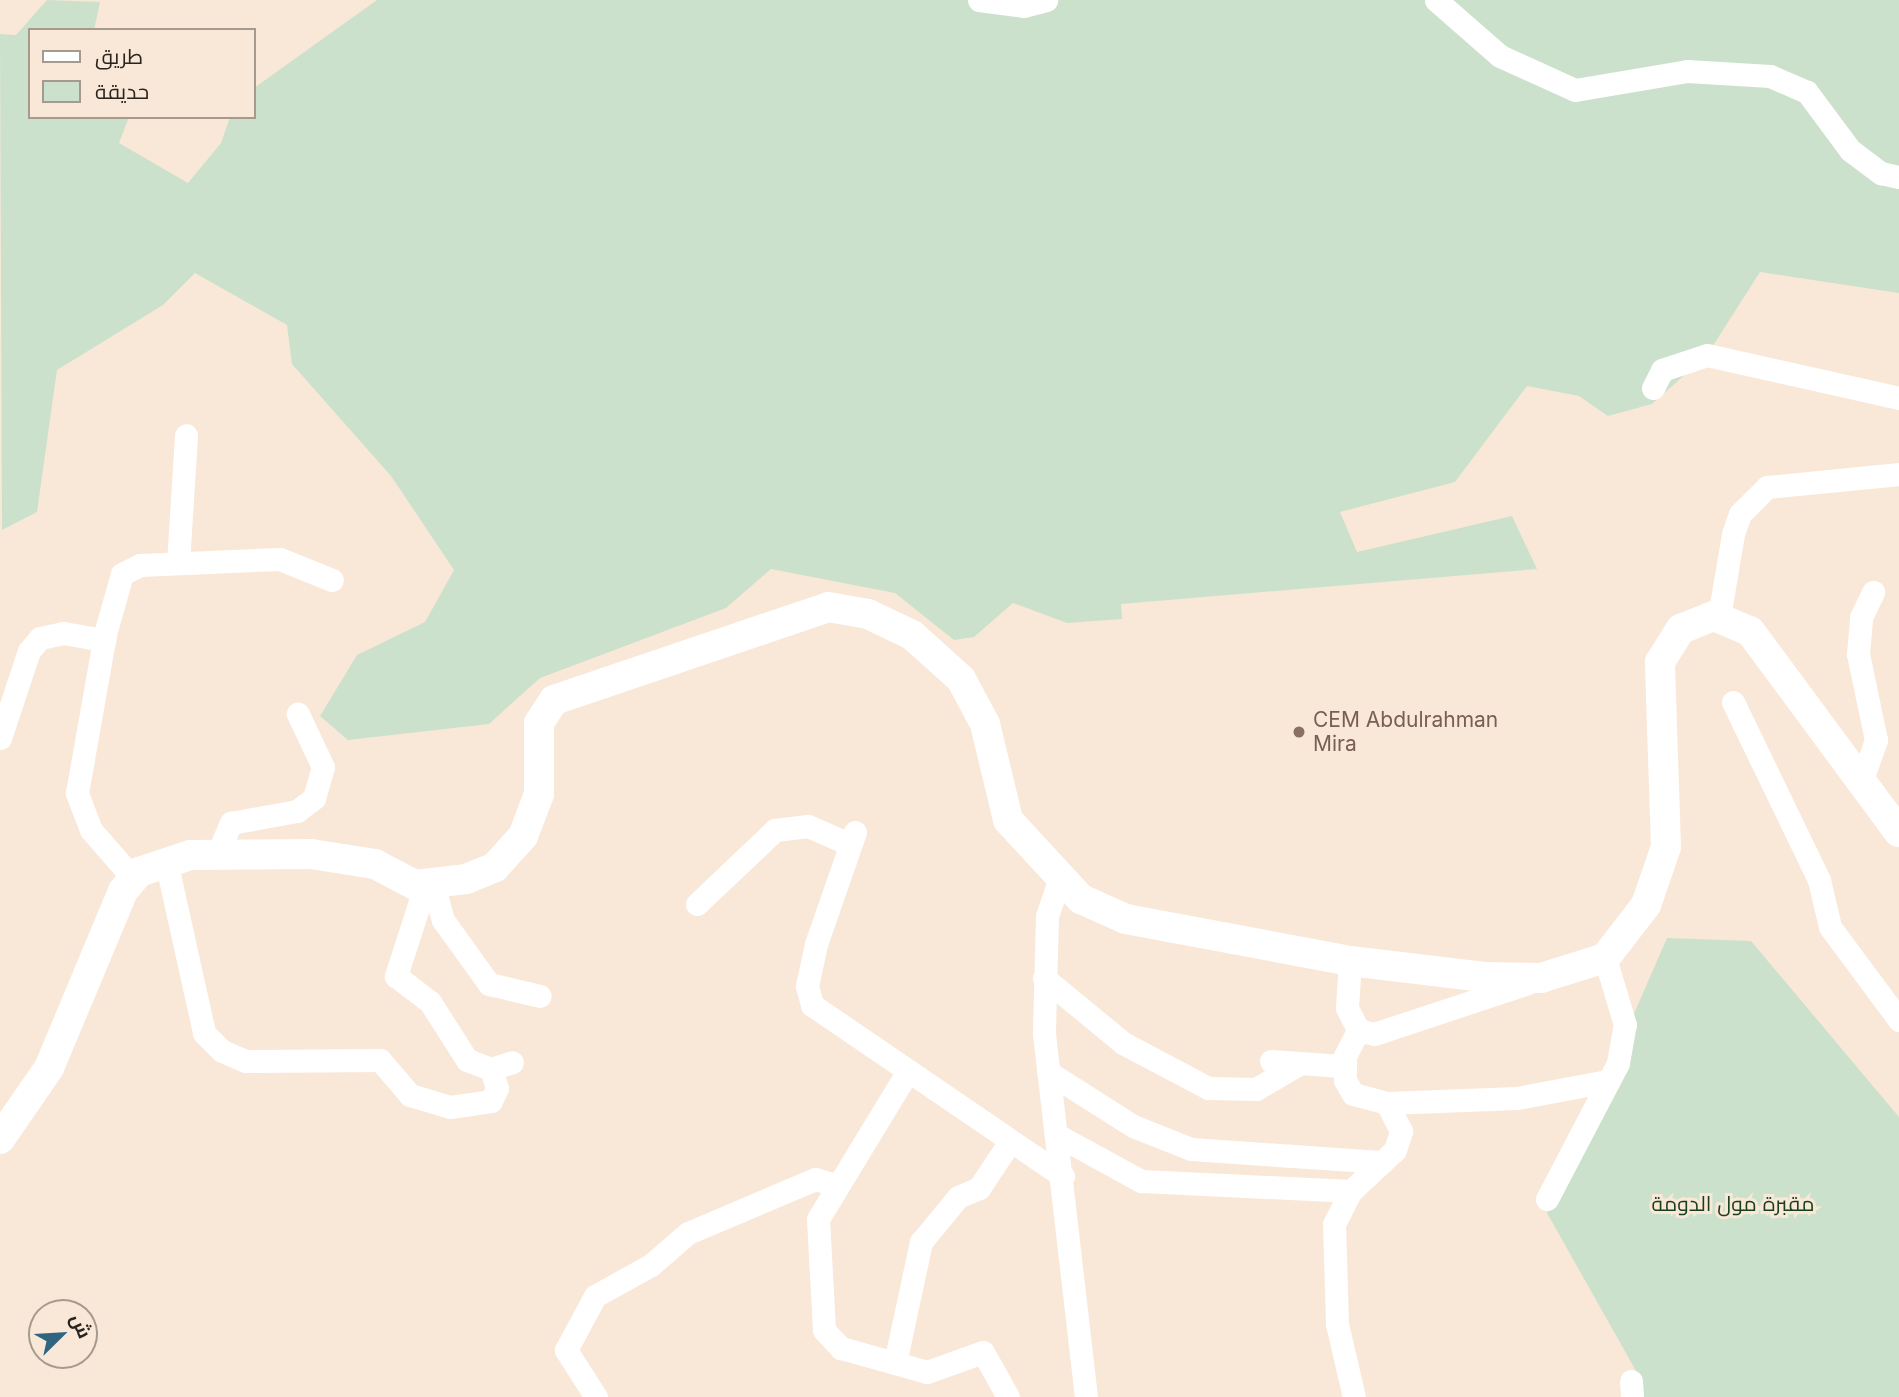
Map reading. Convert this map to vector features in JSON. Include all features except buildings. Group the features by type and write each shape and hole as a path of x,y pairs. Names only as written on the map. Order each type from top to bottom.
{"main road":[{"path":"0,1139 49,1068 131,877 166,862 218,853 350,857 429,887 495,867 513,853 535,811 539,723 554,699 828,607 867,614 912,635 961,679 985,724 997,795 1009,820 1059,881 1081,899 1126,919 1350,961 1541,978 1605,958 1646,905 1666,847 1660,662 1681,629 1719,617 1750,631 1899,832"}],"street":[{"path":"979,0 1024,6 1046,0"},
{"path":"1436,0 1500,56 1575,90 1687,71 1749,71 1781,80 1807,92 1866,164 1899,177"},
{"path":"1653,388 1662,370 1707,355 1899,398"},
{"path":"178,563 186,435"},
{"path":"1719,617 1737,524 1767,486 1899,474"},
{"path":"131,877 91,830 77,793 104,640 122,574 140,565 280,559 332,580"},
{"path":"1861,782 1876,740 1858,654 1861,617 1873,592"},
{"path":"0,738 29,651 40,638 63,633 104,640"},
{"path":"1733,702 1819,880 1830,927 1899,1020"},
{"path":"218,853 231,823 296,811 314,798 321,759 298,715"},
{"path":"696,904 775,830 808,826 852,838 816,944 807,996 818,1013 908,1071 1009,1143 1063,1175"},
{"path":"166,862 204,1032 222,1052 246,1061 370,1058 388,1066 410,1095 450,1107 491,1101 497,1088 501,1066 467,1060 430,1002 396,976 429,887"},
{"path":"1059,881 1047,916 1044,978 1048,1072 1063,1175 1086,1397"},
{"path":"429,887 443,920 489,984 540,996"},
{"path":"1547,1199 1608,1081 1625,1025 1605,958"},
{"path":"1350,961 1344,989 1358,1030 1342,1066 1353,1094 1387,1103 1517,1098 1608,1081"},
{"path":"1044,978 1123,1043 1208,1088 1256,1089 1297,1065"},
{"path":"1358,1030 1393,1031 1541,978"},
{"path":"1271,1062 1342,1066"},
{"path":"908,1071 836,1185 817,1230 824,1330 835,1345 933,1372 983,1352 1008,1397"},
{"path":"1048,1072 1133,1126 1191,1149 1380,1162"},
{"path":"1354,1397 1337,1324 1332,1241 1351,1191 1395,1150 1401,1131 1387,1103"},
{"path":"1057,1135 1140,1181 1351,1191"},
{"path":"895,1363 921,1242 958,1197 979,1188 1009,1143"},
{"path":"596,1397 566,1350 595,1296 651,1265 688,1233 815,1179 836,1185"}],"green space":[{"path":"47,0 100,2 94,28 28,28 28,119 128,119 119,143 188,183 221,143 229,119 256,119 256,87 377,0 1899,0 1899,293 1760,272 1707,355 1652,404 1608,416 1579,396 1527,386 1455,482 1340,512 1357,552 1512,516 1537,569 1121,604 1122,619 1067,623 1013,603 974,637 954,640 895,593 771,569 726,608 540,678 489,724 348,740 320,716 357,655 425,622 454,570 391,476 292,364 287,325 195,273 163,305 57,370 37,512 2,530 0,34 16,35"},
{"name":"مقبرة مول الدومة","path":"1667,938 1751,941 1899,1117 1899,1397 1637,1397 1640,1378 1547,1213"}],"place":[{"name":"CEM Abdulrahman Mira","path":"1299,732"}]}
